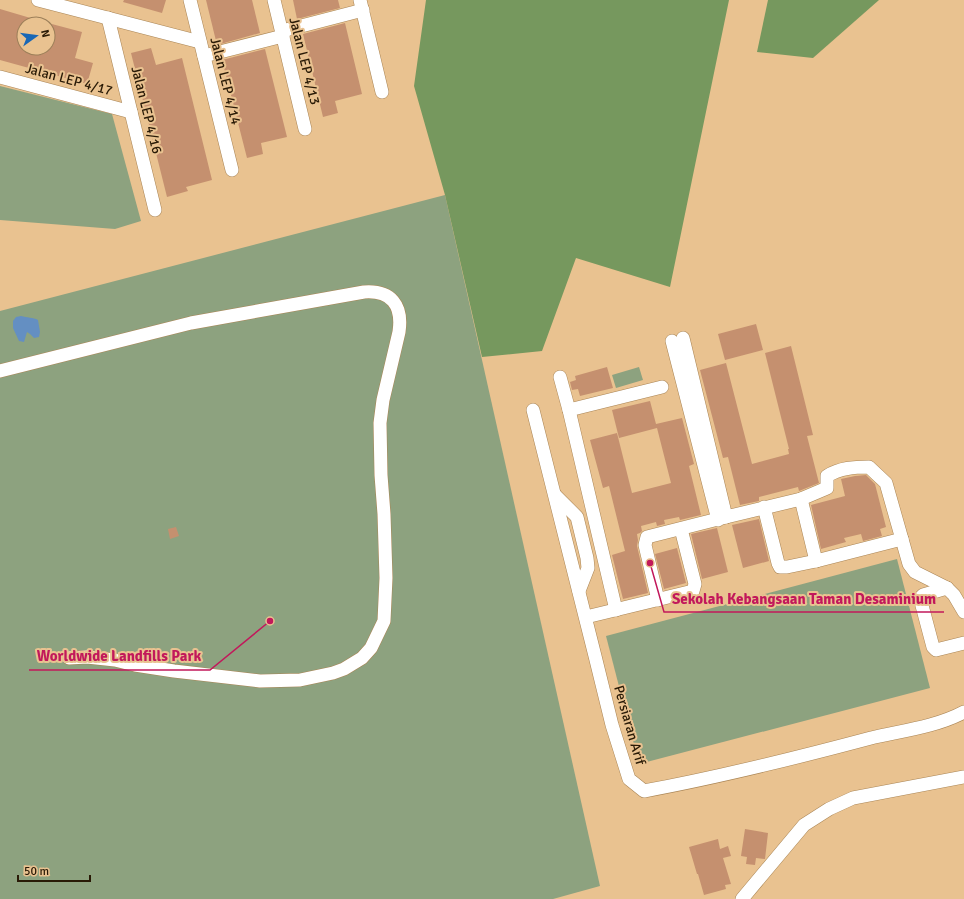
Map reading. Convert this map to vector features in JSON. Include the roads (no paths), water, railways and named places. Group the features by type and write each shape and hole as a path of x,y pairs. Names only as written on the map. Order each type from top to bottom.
{"street":[{"path":"38,0 200,42"},
{"name":"Jalan LEP 4/14","path":"190,0 232,170"},
{"name":"Jalan LEP 4/13","path":"274,0 305,129"},
{"path":"204,56 282,34 361,5 382,92"},
{"name":"Jalan LEP 4/16","path":"108,18 155,210"},
{"name":"Jalan LEP 4/17","path":"0,77 131,112"},
{"path":"0,371 191,323 364,292 378,292 389,297 397,305 399,313 399,332 383,400 380,424 386,578 384,621 371,648 358,660 344,669 300,680 260,680 174,671 134,665 115,660 87,657 69,658"},
{"path":"677,339 722,518"},
{"path":"560,377 616,610"},
{"path":"569,410 662,387"},
{"name":"Persiaran Arif","path":"533,410 612,725 629,779 644,791 792,759 931,724 964,712"},
{"path":"658,600 645,545 647,537 801,499 827,488 827,476 833,472 850,468 869,467 886,483 909,564 915,572 947,588 962,607"},
{"path":"801,499 816,561"},
{"path":"764,507 780,567 816,561 902,539"},
{"path":"586,617 693,591 695,584 680,529"},
{"path":"947,588 923,595 920,598 933,646 936,650 964,642"},
{"path":"742,899 804,825 829,808 853,798 964,777"}],"water":[{"path":"21,316 38,320 40,332 39,337 34,338 27,332 24,342 19,341 13,328 13,321 16,317"}],"place":[{"name":"Sekolah Kebangsaan Taman Desaminium","path":"650,563"},
{"name":"Worldwide Landfills Park","path":"270,621"}]}
